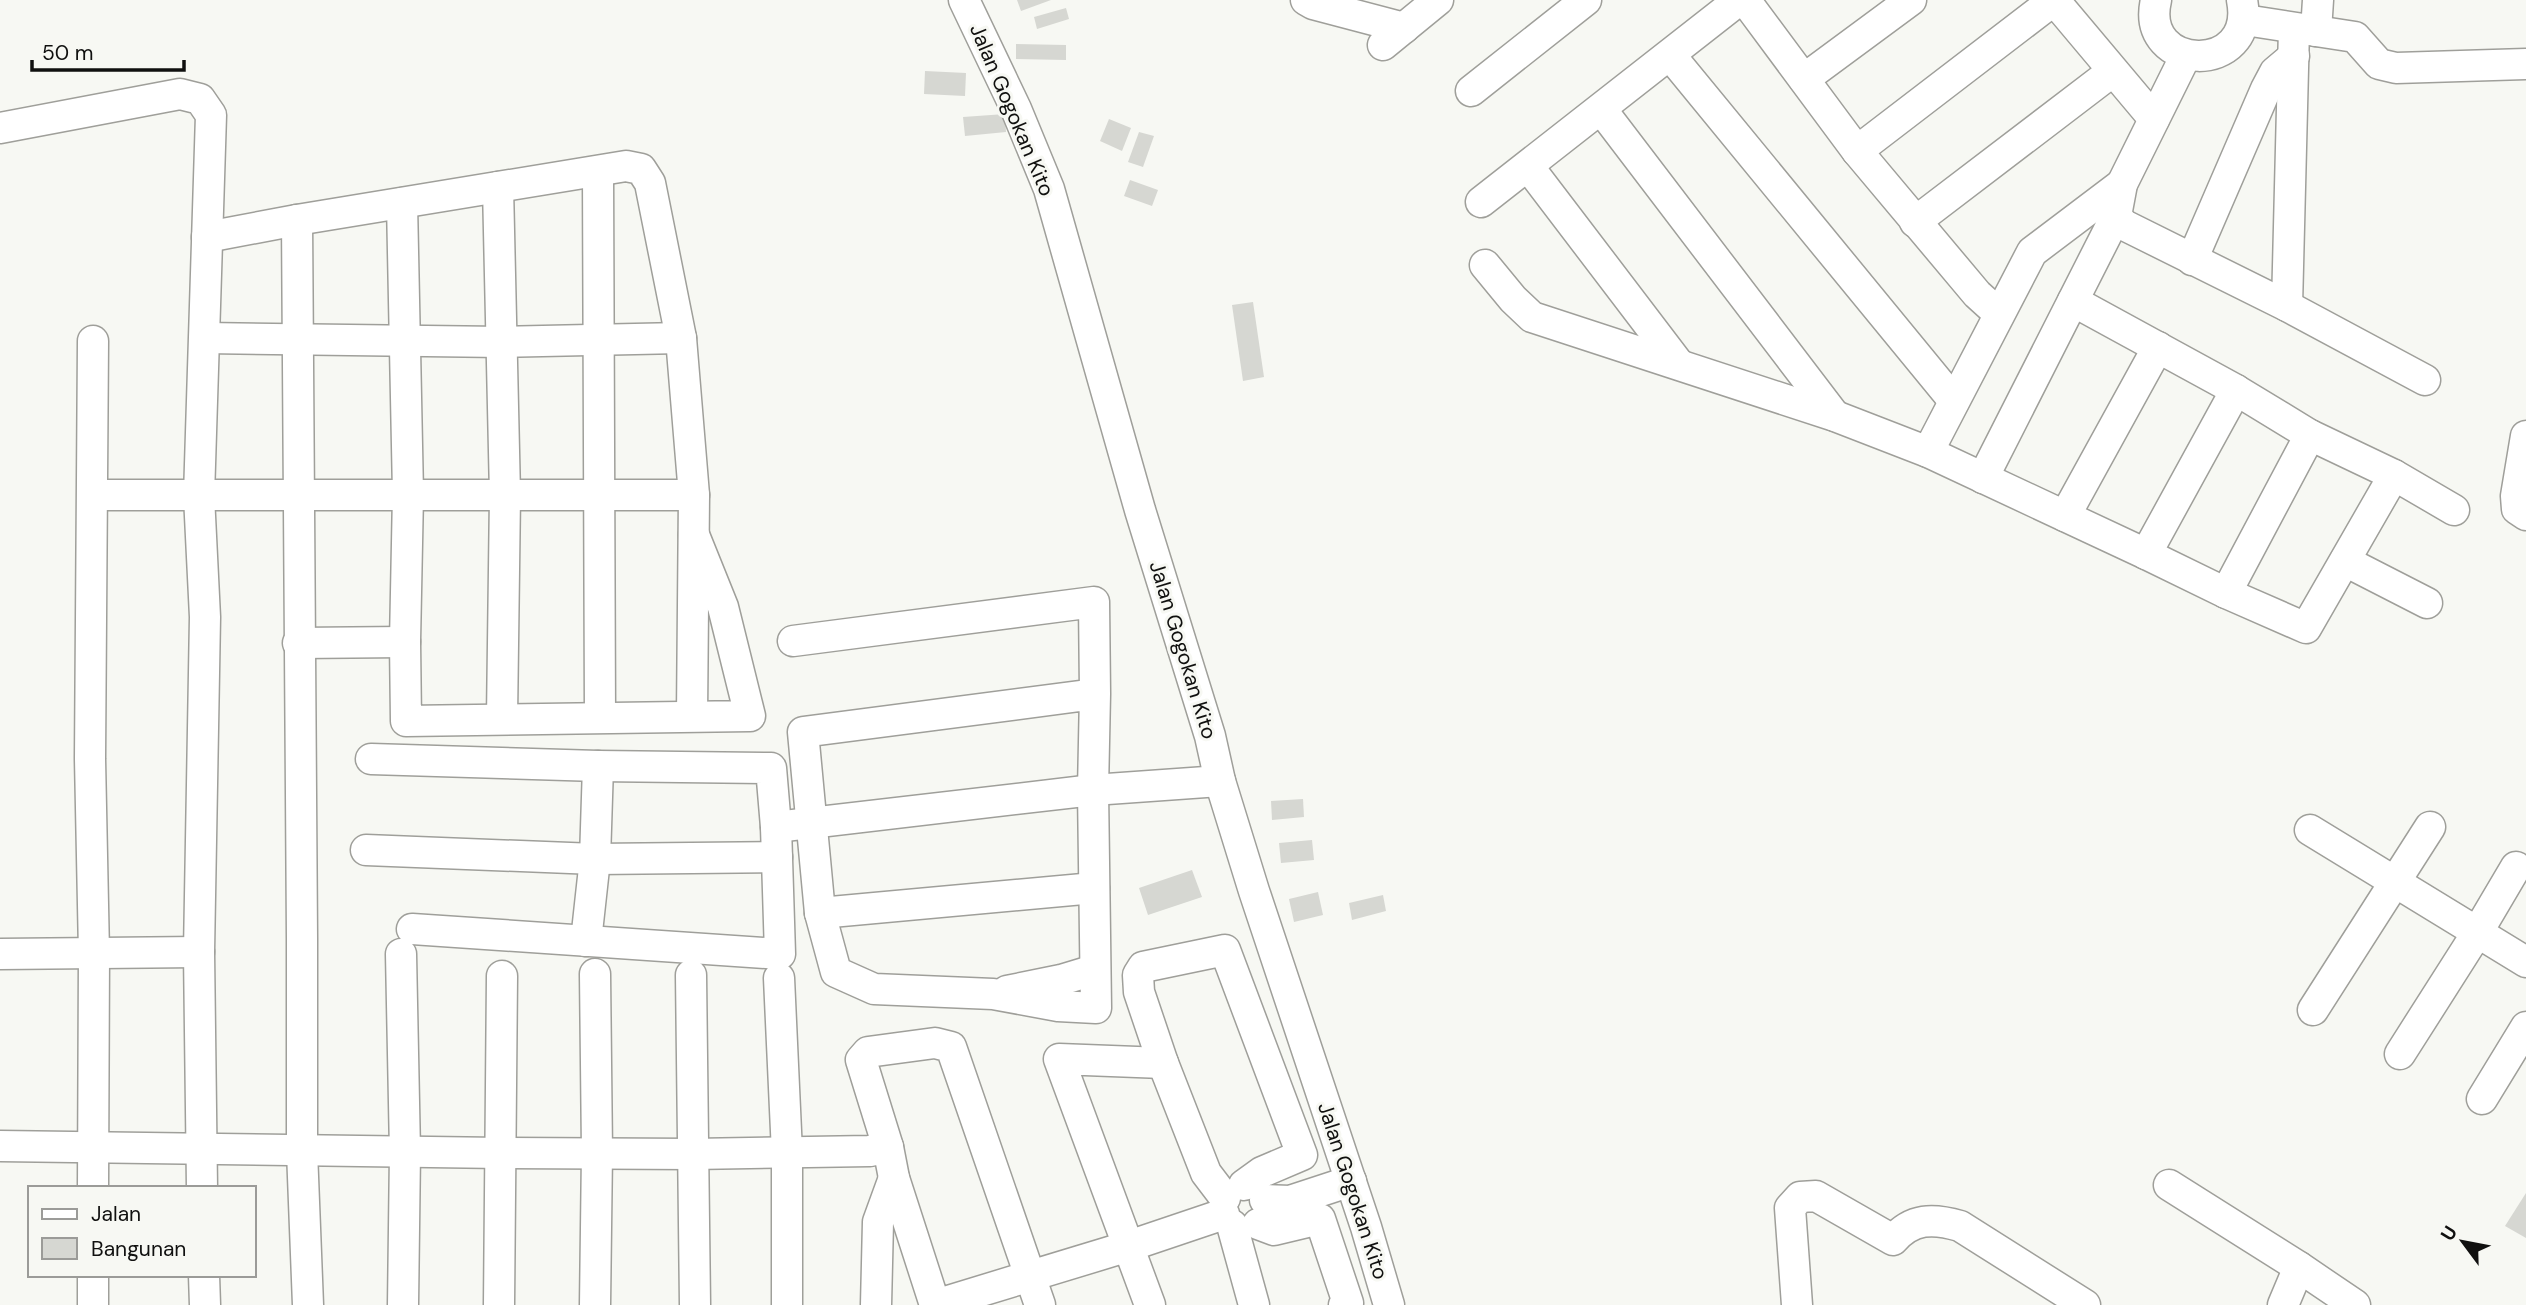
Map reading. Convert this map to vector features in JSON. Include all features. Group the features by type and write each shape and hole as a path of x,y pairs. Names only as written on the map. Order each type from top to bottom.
{"street":[{"path":"1306,0 1394,36 1438,0"},
{"path":"1471,90 1586,0"},
{"path":"1804,79 1911,0"},
{"path":"1857,151 2054,0 2154,119"},
{"path":"2156,0 2155,19 2159,36 2175,52 2197,57 2220,53 2235,40 2244,10 2301,39 2355,37 2379,64 2396,68 2526,64"},
{"path":"2192,260 2266,89 2275,72 2301,39 2318,0"},
{"name":"Jalan Gogokan Kito","path":"961,1 1016,109 1049,189 1140,510 1210,736 1220,780 1389,1305"},
{"path":"1481,202 1736,1 1804,79 1857,151 1915,222 1999,314"},
{"path":"2287,306 2301,39"},
{"path":"1670,55 1954,401"},
{"path":"1983,478 2116,216 2122,184 2186,55"},
{"path":"1915,222 2113,71"},
{"path":"0,128 180,94 200,99 211,115 200,495 205,617 199,952 202,1186"},
{"path":"1601,109 1835,416"},
{"path":"206,237 626,166 641,169 650,183 681,338 694,495 692,716"},
{"path":"1528,166 1678,363"},
{"path":"598,172 600,717"},
{"path":"1928,452 2032,252 2122,184"},
{"path":"498,187 505,495 502,718"},
{"path":"402,203 408,494 406,721 750,716 723,607 694,536"},
{"path":"2116,216 2124,225 2287,306 2425,380"},
{"path":"297,220 302,1151 308,1305"},
{"path":"1485,265 1532,317 1835,416 1928,452 2306,628 2394,475"},
{"path":"2073,301 2236,390 2310,435 2394,475 2454,510"},
{"path":"205,338 502,342 681,338"},
{"path":"93,341 90,759 94,953 93,1186"},
{"path":"2065,516 2158,347"},
{"path":"2146,554 2236,390"},
{"path":"2226,593 2310,435"},
{"path":"2526,436 2516,496 2517,509 2526,515"},
{"path":"93,495 694,495"},
{"path":"2345,561 2427,603"},
{"path":"793,641 1094,602 1095,694 1093,790 1094,970 993,994 874,989 836,972 820,914 803,732 1095,694"},
{"path":"298,643 405,642"},
{"path":"371,759 771,768 776,827 780,954 586,941 407,941 403,1305"},
{"path":"586,941 595,859 598,766"},
{"path":"776,827 1093,790 1220,780"},
{"path":"2313,1010 2430,827"},
{"path":"2310,830 2526,962"},
{"path":"366,850 595,859 777,858"},
{"path":"2400,1054 2516,867"},
{"path":"820,914 1094,888"},
{"path":"1254,1305 1241,1208 1262,1172 1302,1155 1225,950 1153,963 1140,971 1139,992 1163,1063 1206,1173 1241,1208 1274,1230 1320,1219 1348,1303 1344,1305"},
{"path":"0,954 199,952"},
{"path":"594,1305 597,1152 595,974"},
{"path":"691,975 695,1305"},
{"path":"499,1305 502,976"},
{"path":"779,978 787,1153 788,1305"},
{"path":"2482,1099 2526,1027"},
{"path":"1040,1305 1028,1276 951,1047 935,1043 868,1052 861,1060 934,1305 1028,1276 1129,1247 1241,1208 1290,1201 1351,1181"},
{"path":"1150,1305 1059,1059 1163,1063"},
{"path":"0,1146 693,1154 870,1151 888,1147"},
{"path":"876,1305 878,1222 894,1178"},
{"path":"2169,1185 2355,1305"},
{"path":"1797,1305 1790,1208 1800,1197 1816,1196 1893,1240 1903,1228 1919,1223 1939,1220 1960,1226 2085,1305"},
{"path":"2283,1305 2299,1267"},
{"path":"93,1277 93,1305"},
{"path":"204,1277 205,1305"}],"building":[{"path":"1017,0 1051,0 1021,11"},
{"path":"1066,8 1069,19 1037,29 1034,17"},
{"path":"1016,44 1066,45 1066,60 1016,59"},
{"path":"925,71 966,73 965,96 924,94"},
{"path":"1005,114 1006,132 965,136 963,117"},
{"path":"1109,119 1131,128 1122,151 1100,141"},
{"path":"1139,132 1154,136 1143,167 1128,162"},
{"path":"1130,180 1158,190 1152,206 1124,196"},
{"path":"1253,302 1264,377 1243,381 1232,305"},
{"path":"1303,799 1304,817 1272,820 1271,801"},
{"path":"1312,840 1314,860 1281,863 1279,843"},
{"path":"1192,870 1202,897 1148,915 1139,888"},
{"path":"1318,892 1323,915 1294,922 1289,899"},
{"path":"1383,895 1386,911 1352,920 1349,903"},
{"path":"2526,1193 2526,1238 2505,1226"}]}
